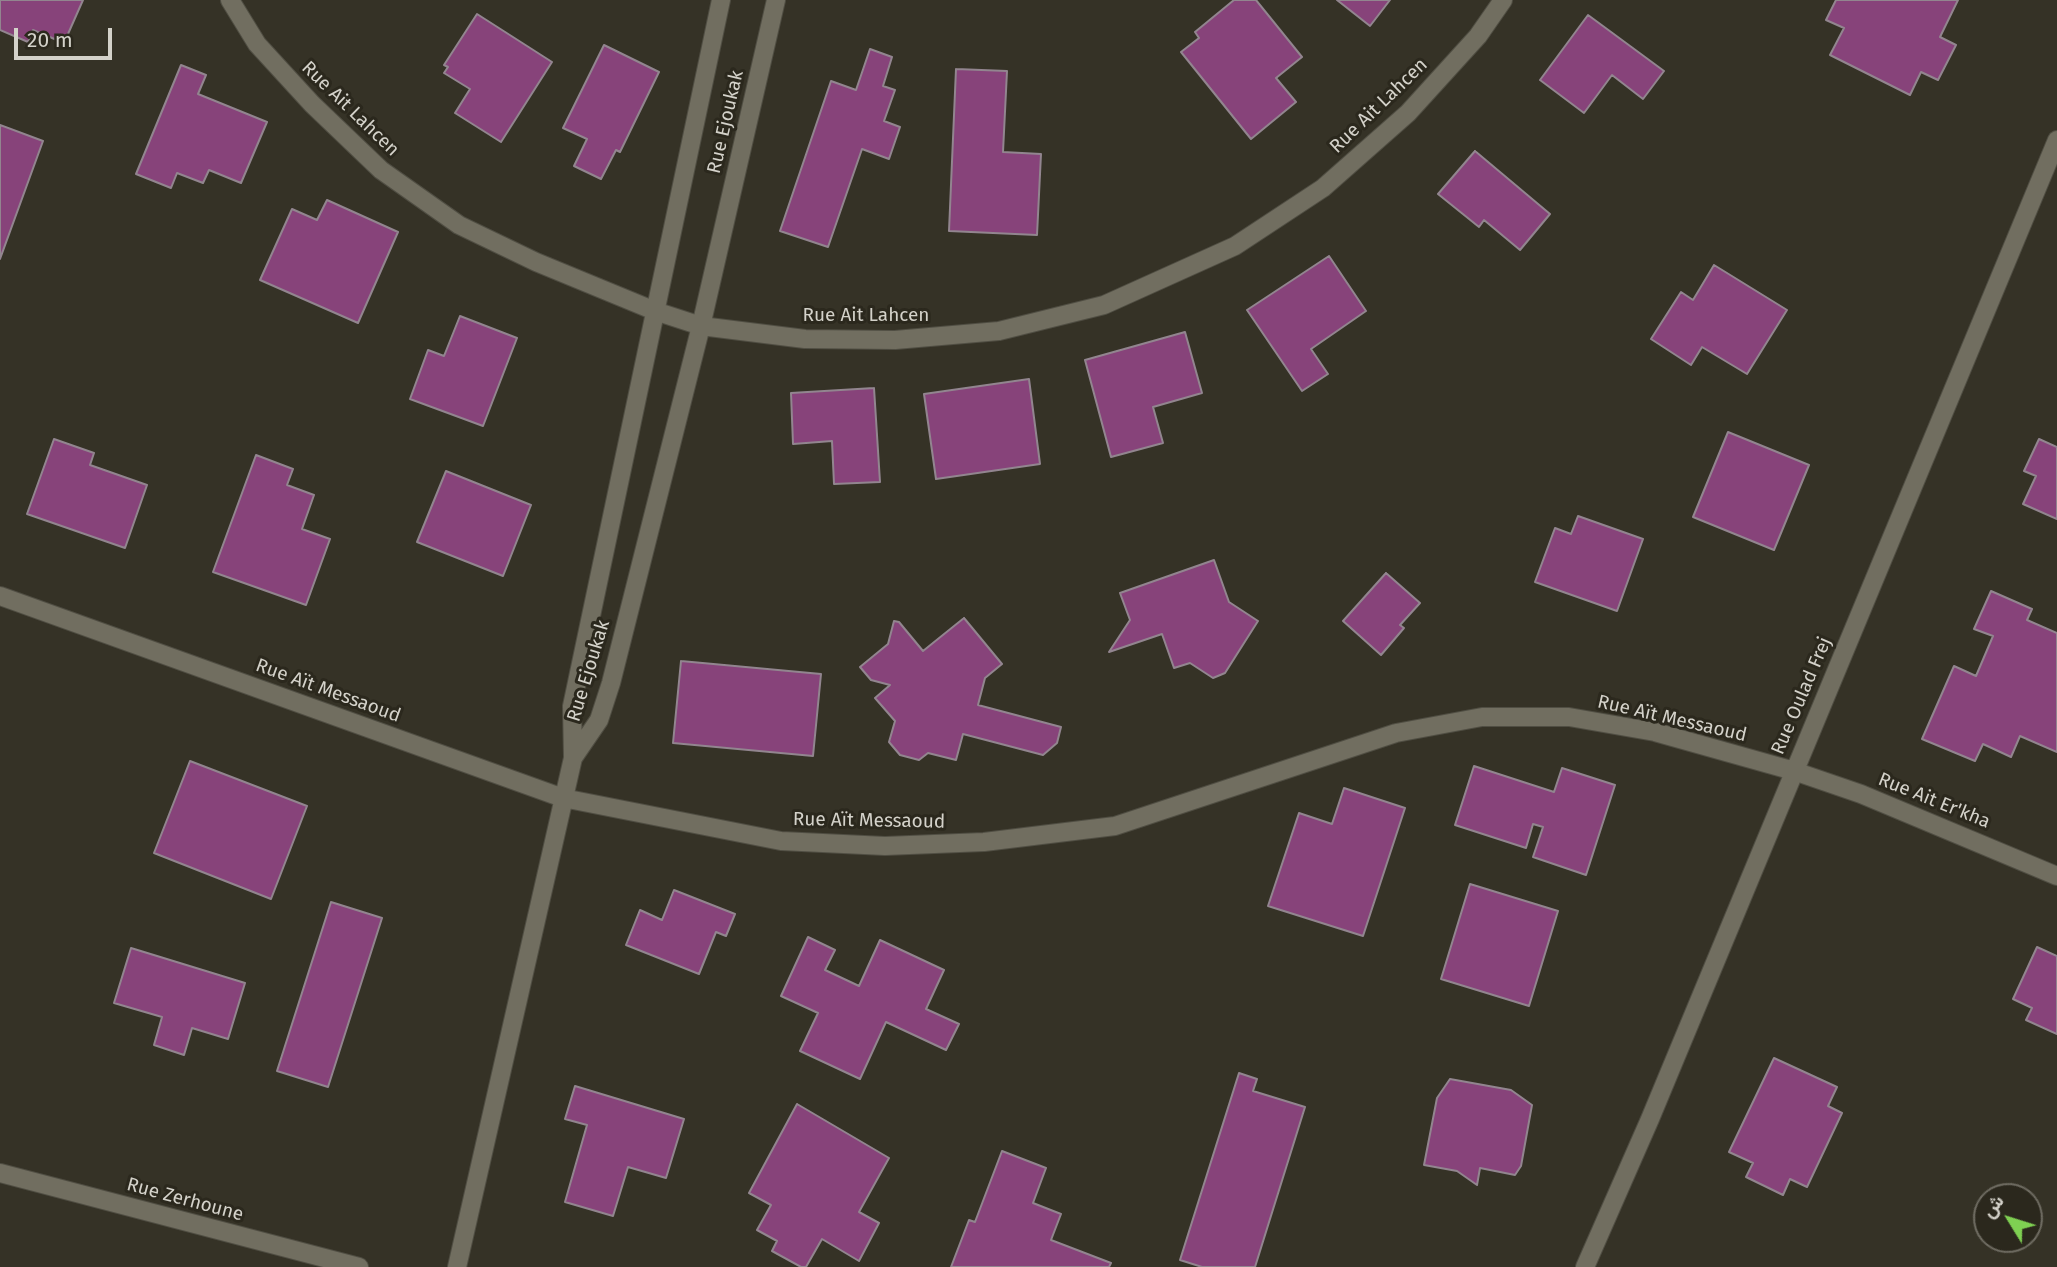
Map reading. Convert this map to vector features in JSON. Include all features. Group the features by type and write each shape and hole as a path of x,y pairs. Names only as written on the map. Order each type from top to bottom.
{"street":[{"name":"Rue Ait Lahcen","path":"230,0 257,44 312,104 381,170 459,225 536,262 655,311 701,326 805,339 895,340 999,331 1104,305 1235,246 1323,188 1408,113 1478,36 1503,0"},
{"name":"Rue Ejoukak","path":"573,758 572,706 721,0"},
{"name":"Rue Ejoukak","path":"573,758 599,720 611,683 701,326 776,0"},
{"name":"Rue Oulad Frej","path":"1585,1267 2057,140"},
{"name":"Rue Aït Messaoud","path":"0,596 563,798 781,841 885,846 984,842 1115,826 1396,733 1482,717 1569,717 1655,733 1794,771"},
{"path":"457,1267 573,758"},
{"name":"Rue Ait Er'kha","path":"1794,771 1861,794 2057,876"},
{"name":"Rue Zerhoune","path":"0,1173 359,1267"}],"building":[{"path":"0,0 83,0 64,43 33,30 28,42 0,30"},
{"path":"1234,0 1256,0 1302,57 1276,78 1296,102 1251,139 1181,52 1199,38 1195,32"},
{"path":"1337,0 1390,0 1370,26"},
{"path":"1836,0 1958,0 1940,37 1956,45 1938,80 1921,72 1910,95 1830,55 1844,28 1826,20"},
{"path":"477,14 552,62 501,142 455,113 470,89 444,73 448,67 444,65"},
{"path":"1588,15 1664,71 1643,99 1612,75 1584,113 1540,80"},
{"path":"604,45 659,72 620,152 616,150 601,179 574,166 587,139 563,128"},
{"path":"870,49 892,57 883,86 895,90 884,121 900,127 889,159 862,149 828,247 780,231 831,81 856,90"},
{"path":"181,65 206,75 198,94 267,122 241,183 209,170 203,183 177,173 171,188 136,174"},
{"path":"956,69 1007,71 1003,152 1041,154 1037,235 949,231"},
{"path":"0,125 43,141 0,259"},
{"path":"1475,151 1550,214 1520,250 1484,220 1479,227 1438,194"},
{"path":"327,200 398,232 358,323 260,280 292,209 317,220"},
{"path":"1329,256 1366,311 1311,349 1328,374 1302,391 1247,310"},
{"path":"1714,265 1787,310 1747,374 1702,347 1691,365 1651,339 1681,292 1693,300"},
{"path":"460,316 517,338 483,426 410,399 428,350 444,356"},
{"path":"1185,332 1202,393 1153,407 1163,443 1111,457 1085,360"},
{"path":"1029,379 1040,464 936,479 924,394"},
{"path":"874,388 880,482 834,484 832,441 793,444 791,393"},
{"path":"1728,432 1809,465 1774,550 1693,517"},
{"path":"54,439 94,453 90,465 147,485 125,548 27,514"},
{"path":"2039,439 2057,447 2057,519 2023,504 2036,476 2024,471"},
{"path":"256,455 293,469 287,485 314,495 302,529 330,539 306,605 213,572"},
{"path":"446,471 531,505 503,576 417,542"},
{"path":"1578,516 1643,539 1617,611 1535,582 1555,528 1571,534"},
{"path":"1214,560 1229,602 1258,621 1225,673 1213,678 1190,663 1174,668 1162,634 1109,652 1130,620 1120,593"},
{"path":"1386,573 1420,603 1400,625 1404,628 1381,655 1343,621"},
{"path":"1991,591 2032,609 2027,620 2057,633 2057,752 2020,736 2011,757 1983,744 1975,761 1922,739 1954,666 1976,676 1993,636 1974,629"},
{"path":"964,618 1002,664 985,678 978,705 1061,727 1057,743 1043,755 963,734 956,760 928,753 919,760 900,755 889,742 895,721 875,698 890,685 871,680 860,667 888,644 894,621 899,622 923,651"},
{"path":"681,661 821,674 813,756 673,743"},
{"path":"190,761 307,806 271,899 154,853"},
{"path":"1474,766 1554,792 1562,768 1615,785 1586,875 1533,857 1543,827 1533,824 1526,848 1455,825"},
{"path":"1344,788 1405,808 1363,936 1268,906 1299,813 1332,824"},
{"path":"1470,884 1558,911 1529,1006 1441,979"},
{"path":"674,890 735,914 726,936 716,932 699,974 626,945 640,910 662,920"},
{"path":"331,902 382,918 328,1087 277,1071"},
{"path":"808,937 835,950 825,970 859,986 880,940 944,970 926,1009 959,1024 946,1050 886,1022 860,1079 800,1051 818,1013 781,996"},
{"path":"2037,947 2057,956 2057,1034 2026,1020 2032,1008 2013,999"},
{"path":"131,948 245,983 228,1039 192,1028 184,1055 154,1045 162,1017 114,1003"},
{"path":"1774,1058 1837,1087 1828,1106 1842,1113 1807,1187 1790,1179 1783,1195 1746,1177 1753,1163 1729,1152"},
{"path":"1239,1073 1257,1079 1253,1091 1305,1107 1255,1267 1202,1267 1180,1260"},
{"path":"1450,1079 1511,1090 1532,1105 1521,1166 1515,1175 1480,1168 1477,1185 1457,1171 1424,1165 1437,1098"},
{"path":"575,1086 684,1119 666,1178 628,1167 613,1216 565,1202 587,1125 565,1119"},
{"path":"797,1104 889,1158 859,1212 879,1223 859,1261 822,1239 806,1267 801,1267 772,1251 777,1241 757,1230 771,1205 749,1193"},
{"path":"1002,1151 1046,1168 1033,1203 1061,1214 1051,1240 1111,1263 1109,1267 951,1267 969,1220 975,1222"}]}
